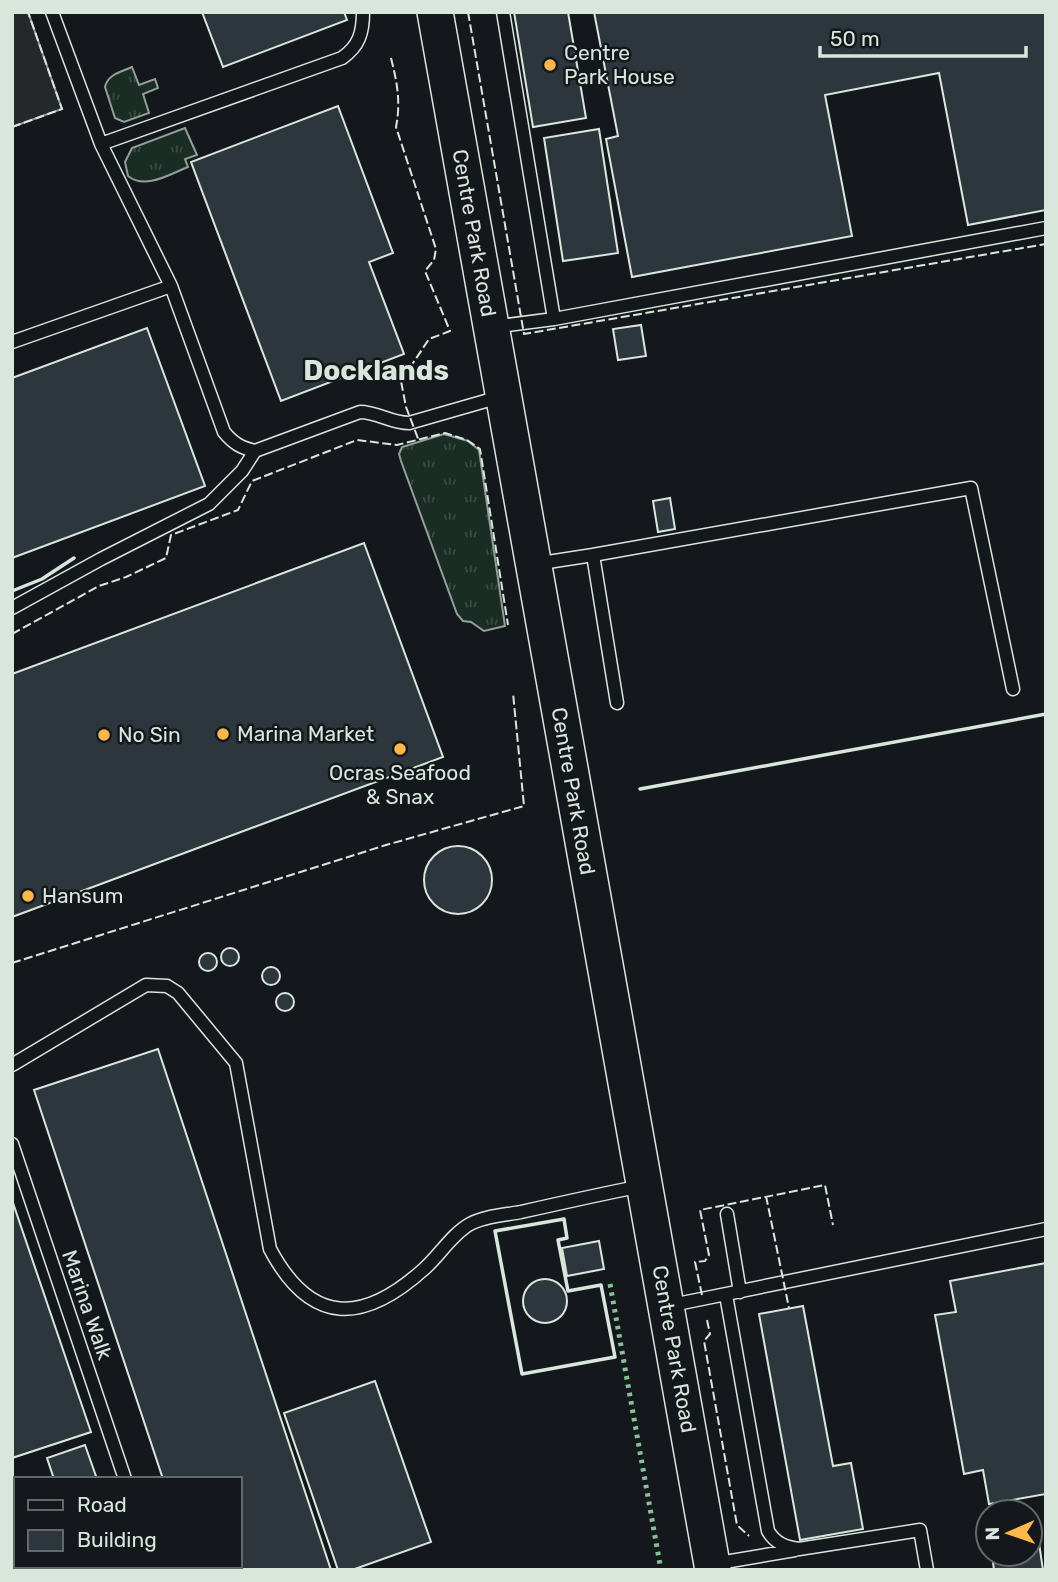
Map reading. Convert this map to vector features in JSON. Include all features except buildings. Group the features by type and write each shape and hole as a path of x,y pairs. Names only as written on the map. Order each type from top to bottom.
{"street":[{"name":"Centre Park Road","path":"435,12 713,1567"}],"lane":[{"path":"52,12 101,144 172,286 224,432 232,442 255,451 360,412 370,412 399,423 408,423 503,396"},
{"path":"101,144 342,58 358,44 363,12"},
{"path":"503,12 554,319"},
{"path":"491,327 554,319 1046,228"},
{"path":"12,342 172,286"},
{"path":"12,608 209,504 242,471 255,451"},
{"path":"534,565 971,488 1013,689"},
{"path":"593,555 617,703"},
{"path":"12,1065 146,985 167,986 178,993 236,1063 271,1249 282,1271 304,1295 345,1310 371,1306 388,1297 425,1269 467,1225 645,1185"},
{"name":"Marina Walk","path":"12,1144 124,1477"},
{"path":"727,1214 740,1292"},
{"path":"667,1307 1046,1229"},
{"path":"726,1295 768,1531 774,1540 789,1548 799,1549"},
{"path":"713,1567 799,1549 920,1530 927,1570"}],"green space":[{"path":"132,67 139,85 155,79 158,88 143,94 149,113 124,122 115,118 105,87 112,76"},
{"path":"185,128 197,155 185,159 188,167 150,181 135,180 128,176 125,162 132,148"},
{"path":"444,434 468,441 479,450 505,626 484,631 471,622 463,621 457,614 401,461 399,454 402,447"}],"shaded area":[{"path":"12,12 28,12 62,109 12,127"}],"hedge":[{"path":"610,1284 661,1570"}],"fence":[{"path":"12,127 62,109 28,12"},
{"path":"468,12 524,334 1046,244"},
{"path":"391,58 398,92 396,127 436,249 434,260 425,271 450,331 429,339 401,381 406,407 419,441"},
{"path":"12,634 99,586 126,577 166,558 171,535 238,510 252,481 357,440 397,445 445,433 467,440 480,449 508,625"},
{"path":"12,963 386,845 524,806 513,693"},
{"path":"702,1295 695,1262 705,1261 709,1255 700,1210 825,1185 833,1225"},
{"path":"766,1196 789,1308"},
{"path":"707,1320 710,1334 704,1341 737,1525 749,1536"}],"wall":[{"path":"12,591 42,579 74,558"},
{"path":"640,789 1046,714"},
{"path":"564,1219 567,1238 558,1240 568,1291 601,1285 615,1357 522,1374 495,1231 564,1219"}],"place":[{"name":"Centre Park House","path":"550,65"},
{"name":"Marina Market","path":"223,734"},
{"name":"No Sin","path":"104,735"},
{"name":"Ocras Seafood & Snax","path":"400,749"},
{"name":"Hansum","path":"28,896"}],"district":[{"name":"Docklands","path":"376,370"}]}
